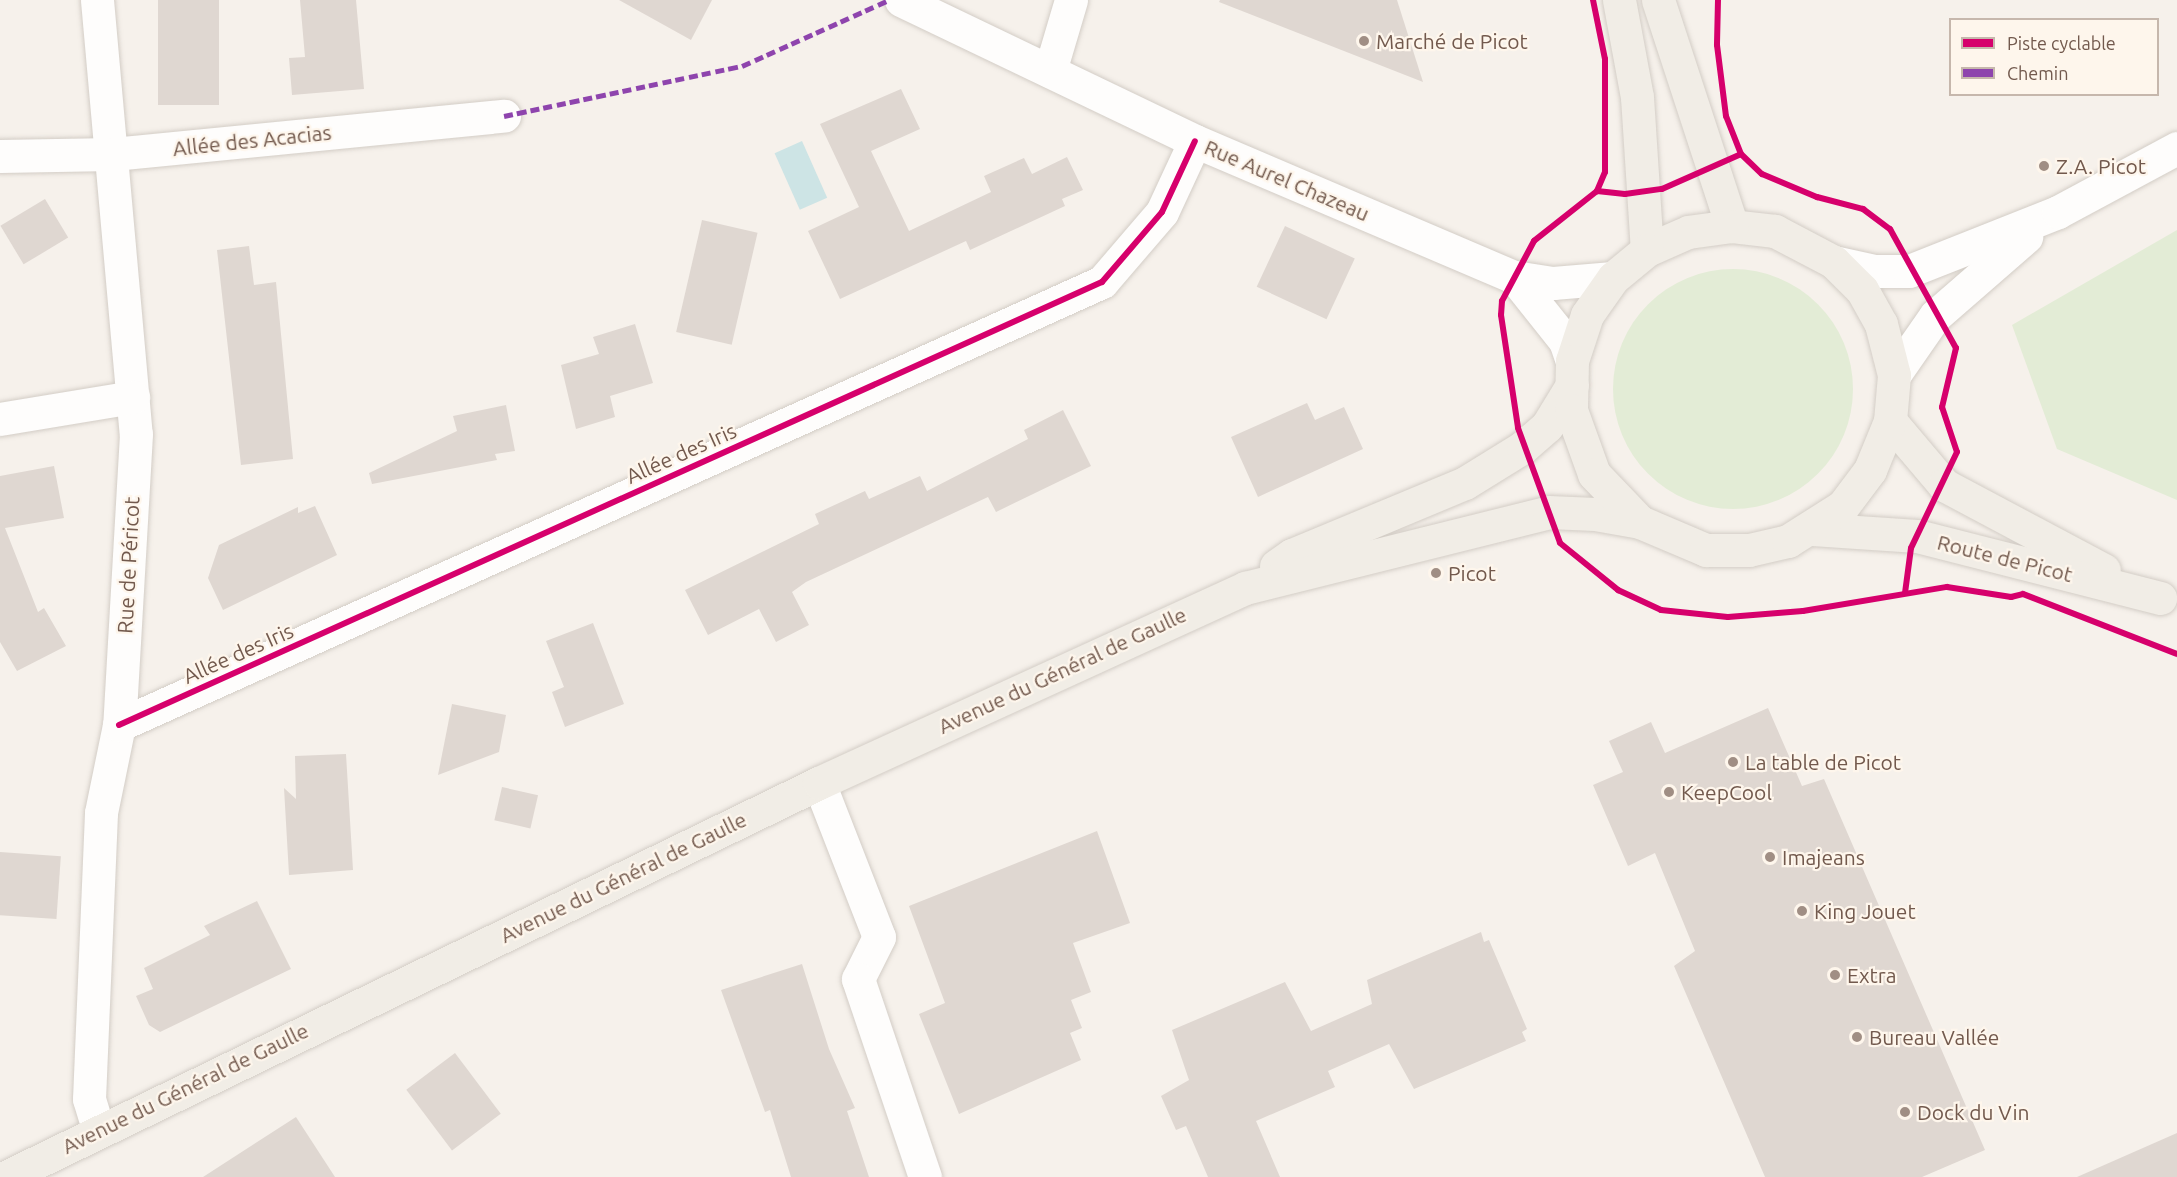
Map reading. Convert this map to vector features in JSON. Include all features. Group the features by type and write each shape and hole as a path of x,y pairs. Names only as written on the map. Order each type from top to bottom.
{"main road":[{"path":"1619,0 1637,97 1647,250"},
{"path":"1658,0 1668,38 1732,226"},
{"path":"1732,226 1775,231 1834,262 1862,290 1881,324 1894,375 1890,421 1870,470 1843,506 1812,529 1788,541 1749,550 1706,550 1640,522 1594,474 1571,410 1572,373 1587,315 1613,278 1647,250 1688,232 1732,226"},
{"name":"Avenue du Général de Gaulle","path":"6,1177 98,1128 819,783 1245,588 1292,555 1485,471 1547,426 1572,373"},
{"name":"Route de Picot","path":"1890,421 1944,485 2168,602"},
{"name":"Avenue du Général de Gaulle","path":"1245,588 1549,512 1640,522"},
{"name":"Route de Picot","path":"1812,529 1917,536 2168,602"}],"street":[{"name":"Rue de Péricot","path":"97,0 113,154 136,434 119,725 101,813 90,1099 98,1128"},
{"name":"Rue Aurel Chazeau","path":"901,0 1195,141 1514,277 1553,283 1613,278"},
{"path":"1050,71 1071,0"},
{"path":"1668,38 1677,0"},
{"name":"Allée des Acacias","path":"0,156 113,154 504,116"},
{"name":"Allée des Iris","path":"119,725 1102,282 1162,212 1195,141"},
{"path":"1834,262 1875,271 1910,271 2058,212 2177,148"},
{"path":"1894,375 1935,316 1977,275 2058,212"},
{"name":"Rue Aurel Chazeau","path":"1514,277 1565,341 1572,373"},
{"path":"0,419 133,397"},
{"path":"819,783 879,937 858,979 925,1177"}],"green space":[{"path":"2177,230 2177,500 2057,449 2012,325"},
{"path":"1733,269 1768,274 1779,278 1800,289 1818,304 1833,322 1844,343 1848,354 1853,389 1848,424 1844,435 1833,456 1818,474 1800,489 1779,500 1768,504 1733,509 1698,504 1687,500 1666,489 1648,474 1633,456 1622,435 1618,424 1613,389 1618,354 1622,343 1633,322 1648,304 1666,289 1687,278 1698,274"}],"shaded area":[{"path":"802,141 827,198 800,210 775,153"}],"building":[{"path":"158,0 219,0 219,105 158,105"},
{"path":"300,0 356,0 364,89 292,95 289,58 305,57"},
{"path":"619,0 712,0 691,40"},
{"name":"Marché de Picot","path":"1220,0 1397,0 1423,82 1219,2"},
{"path":"901,89 920,129 871,151 909,231 991,192 984,176 1024,158 1032,174 1067,157 1083,190 1062,199 1065,206 970,250 966,241 840,299 808,231 859,207 820,124"},
{"path":"45,199 68,238 24,264 0,226"},
{"path":"702,220 758,233 732,345 676,332"},
{"path":"1285,226 1355,259 1326,319 1257,287"},
{"path":"249,246 254,285 276,282 293,459 241,465 217,250"},
{"path":"635,324 653,383 610,396 615,417 576,429 561,365 599,354 593,337"},
{"path":"1307,403 1315,420 1344,407 1363,449 1258,497 1231,437"},
{"path":"506,405 515,451 495,454 497,460 372,484 369,473 457,431 453,416"},
{"path":"1063,410 1091,466 996,512 988,497 806,582 792,592 809,625 776,642 759,609 708,635 685,590 819,524 815,514 865,491 869,499 920,476 927,491 1028,439 1024,430"},
{"path":"54,466 64,518 5,528 38,612 44,608 66,646 17,671 0,642 0,476"},
{"path":"315,506 337,555 223,610 208,578 219,545 298,507 298,513"},
{"path":"593,623 624,704 565,727 552,692 564,687 546,641"},
{"path":"452,704 506,715 499,752 438,775"},
{"path":"1768,708 1802,786 1824,779 1985,1150 1922,1177 1765,1177 1674,966 1695,951 1655,853 1628,866 1593,785 1623,772 1609,741 1651,722 1665,753"},
{"path":"346,754 353,870 289,875 284,788 296,799 295,756"},
{"path":"502,787 538,795 530,828 494,820"},
{"path":"1097,831 1130,923 1073,943 1091,992 1071,1000 1082,1028 1070,1033 1081,1060 959,1114 919,1014 945,1003 909,906"},
{"path":"0,852 61,856 56,919 0,915"},
{"path":"257,901 291,969 160,1032 149,1025 136,996 153,989 144,968 210,935 204,926"},
{"path":"1481,932 1484,942 1489,940 1527,1029 1522,1032 1526,1041 1414,1089 1389,1044 1328,1071 1335,1087 1256,1121 1280,1177 1208,1177 1186,1126 1176,1130 1161,1096 1189,1080 1172,1030 1285,982 1311,1031 1372,1004 1367,980"},
{"path":"802,964 829,1049 855,1108 847,1111 869,1177 791,1177 770,1110 765,1112 721,990"},
{"path":"455,1053 501,1114 452,1150 406,1090"},
{"path":"296,1117 335,1177 203,1177"},
{"path":"2177,1133 2177,1177 2077,1177"}],"marked path":[{"path":"504,116 742,66 889,0"}],"cycle path":[{"path":"1593,0 1605,59 1605,172 1597,191 1534,241 1502,301 1501,315 1518,428 1560,543 1618,590 1661,610 1728,617 1803,611 1947,587 2011,597 2023,594 2177,654"},
{"path":"1718,0 1717,45 1726,116 1741,154 1762,174 1817,197 1863,209 1890,229 1956,348 1942,407 1957,452 1911,548 1905,593"},
{"path":"119,725 1102,282 1162,212 1195,141"},
{"path":"1597,191 1625,194 1662,189 1741,154"}],"place":[{"name":"Marché de Picot","path":"1364,41"},
{"name":"Z.A. Picot","path":"2044,166"},
{"name":"Picot","path":"1436,573"},
{"name":"La table de Picot","path":"1733,762"},
{"name":"KeepCool","path":"1669,792"},
{"name":"Imajeans","path":"1770,857"},
{"name":"King Jouet","path":"1802,911"},
{"name":"Extra","path":"1835,975"},
{"name":"Bureau Vallée","path":"1857,1037"},
{"name":"Dock du Vin","path":"1905,1112"}]}
